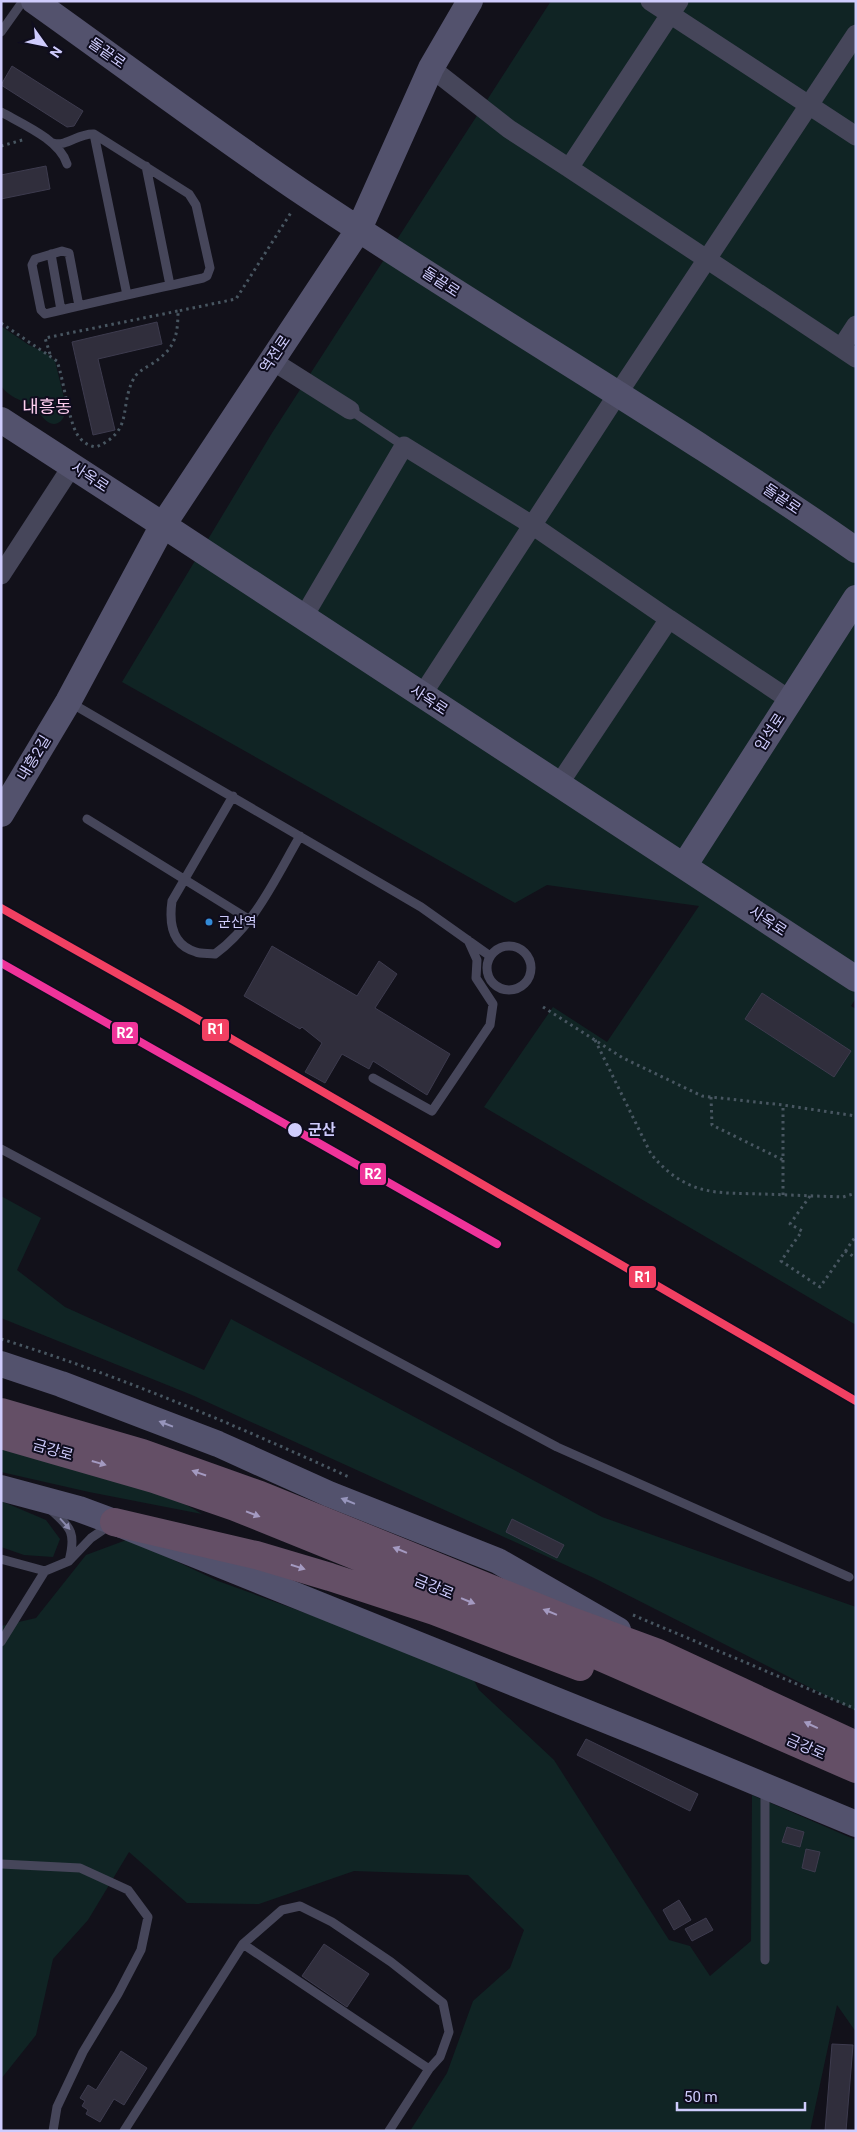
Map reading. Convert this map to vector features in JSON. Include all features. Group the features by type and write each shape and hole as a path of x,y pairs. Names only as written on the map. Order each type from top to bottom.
{"highway":[{"name":"금강로","path":"1,1412 142,1454 260,1494 571,1621 658,1653 856,1745"},
{"name":"금강로","path":"1,1435 154,1479 244,1511 527,1626 856,1769"},
{"path":"114,1522 256,1555 434,1611 856,1774"}],"street":[{"name":"돌끝로","path":"34,1 304,193 617,395 778,496 856,550"},
{"name":"역전로","path":"68,702 164,525 359,229 431,68 470,1"},
{"path":"650,1 674,8 808,106 856,136"},
{"path":"569,168 674,8"},
{"path":"422,696 617,395 856,34"},
{"path":"431,68 509,130 848,353 856,325"},
{"path":"271,360 350,410"},
{"name":"사옥로","path":"1,420 684,866 853,970"},
{"path":"303,618 404,446 532,525 790,700"},
{"path":"1,575 7,553 72,466"},
{"name":"입석로","path":"684,866 856,598"},
{"path":"559,784 668,619"},
{"name":"내흥2길","path":"1,814 68,702"},
{"path":"1,1364 62,1384 218,1444 329,1494 498,1561 658,1653"},
{"path":"1,1488 79,1509 114,1522 856,1824"}],"lane":[{"path":"1,32 23,1"},
{"path":"1,112 53,143 60,145 84,134 94,134 194,198 209,261 210,272 207,276 45,314 41,310 33,262 38,256 66,251 69,253 79,306"},
{"path":"94,134 127,295"},
{"path":"53,143 68,164"},
{"path":"146,166 170,285"},
{"path":"51,254 61,310"},
{"path":"350,410 404,446"},
{"path":"68,702 421,906 490,956"},
{"path":"233,796 172,901 170,917 172,931 180,942 195,952 215,954 232,941 250,920 300,836"},
{"path":"87,819 250,920"},
{"path":"373,1078 432,1111 490,1024 493,1004 476,978 477,960 468,940"},
{"path":"505,946 519,948 529,958 531,965 528,979 523,985 510,990 496,986 487,974 486,967 490,956 498,948 505,946"},
{"path":"1,1150 557,1447 849,1577"},
{"path":"34,1497 60,1518 71,1530 74,1544 69,1561"},
{"path":"1,1560 44,1571 69,1561 92,1538 114,1522"},
{"path":"1,1642 44,1571"},
{"path":"765,1786 765,1960"},
{"path":"1,1864 80,1868 128,1890 148,1917 142,1950 83,2052 60,2099 53,2131"},
{"path":"124,2131 243,1944 282,1910 300,1906 347,1932 391,1962 443,2003 449,2032 440,2057 429,2069 389,2131"},
{"path":"243,1944 429,2069"}],"path":[{"path":"1,146 41,136"},
{"path":"50,354 45,338 236,299 304,193"},
{"path":"1,323 58,361 77,434 84,442 96,447 115,435 121,426 130,387 137,373 162,357 172,347 177,327 178,311"},
{"path":"543,1007 622,1058 702,1096 783,1105 856,1116"},
{"path":"595,1040 651,1154 663,1168 691,1186 708,1190 783,1195 843,1197 856,1193"},
{"path":"711,1097 712,1125 783,1160"},
{"path":"783,1105 783,1195"},
{"path":"810,1196 790,1224 802,1231 781,1261 820,1287 856,1236"},
{"path":"845,1251 856,1258"}],"green space":[{"path":"551,1 856,1 856,998 851,1006 856,1009 856,1325 484,1107 553,1007 607,1042 699,906 547,885 515,903 122,682 272,433"},
{"path":"1,326 29,345 46,353 55,361 66,406 65,414 61,421 56,424 48,422 33,407 11,395 1,386"},
{"path":"1,1196 41,1218 17,1270 65,1307 204,1370 231,1319 602,1517 856,1607 856,1711 594,1578 192,1395 1,1318"},
{"path":"1,1448 169,1495 202,1514 89,1492 1,1472"},
{"path":"1,1501 46,1520 60,1539 53,1557 24,1555 1,1547"},
{"path":"129,1539 218,1581 470,1673 479,1690 554,1760 669,1940 690,1946 710,1976 751,1941 752,1795 856,1840 856,2032 837,2005 810,2131 410,2131 447,2073 473,2001 510,1968 524,1930 468,1875 354,1871 259,1904 187,1903 129,1852 88,1920 53,1959 36,2035 1,2079 1,1626 36,1618 86,1555"}],"building":[{"path":"12,66 83,111 74,126 67,127 1,85"},
{"path":"46,166 50,189 1,199 1,175"},
{"path":"157,322 162,344 98,359 115,430 93,435 72,342"},
{"path":"272,946 357,996 379,961 397,974 375,1008 450,1054 427,1095 373,1061 369,1069 342,1054 325,1083 305,1072 322,1043 302,1027 300,1029 244,996"},
{"path":"762,993 851,1051 834,1077 745,1019"},
{"path":"512,1519 564,1545 557,1558 506,1532"},
{"path":"586,1739 698,1794 690,1811 577,1755"},
{"path":"787,1827 804,1832 800,1847 782,1842"},
{"path":"806,1849 820,1852 815,1872 802,1868"},
{"path":"679,1900 691,1920 674,1930 663,1910"},
{"path":"706,1918 713,1930 692,1941 685,1929"},
{"path":"324,1944 369,1974 347,2007 302,1976"},
{"path":"832,2044 853,2045 846,2131 825,2131"},
{"path":"121,2051 147,2068 124,2105 114,2099 100,2122 86,2114 88,2110 82,2106 85,2101 80,2098 88,2085 96,2090"}],"transit line":[{"name":"R1","path":"1,908 180,1009 856,1401"},
{"name":"R2","path":"1,963 497,1244"}],"place":[{"name":"군산역","path":"209,922"},
{"name":"군산","path":"295,1130"}],"district":[{"name":"내흥동","path":"47,406"}]}
